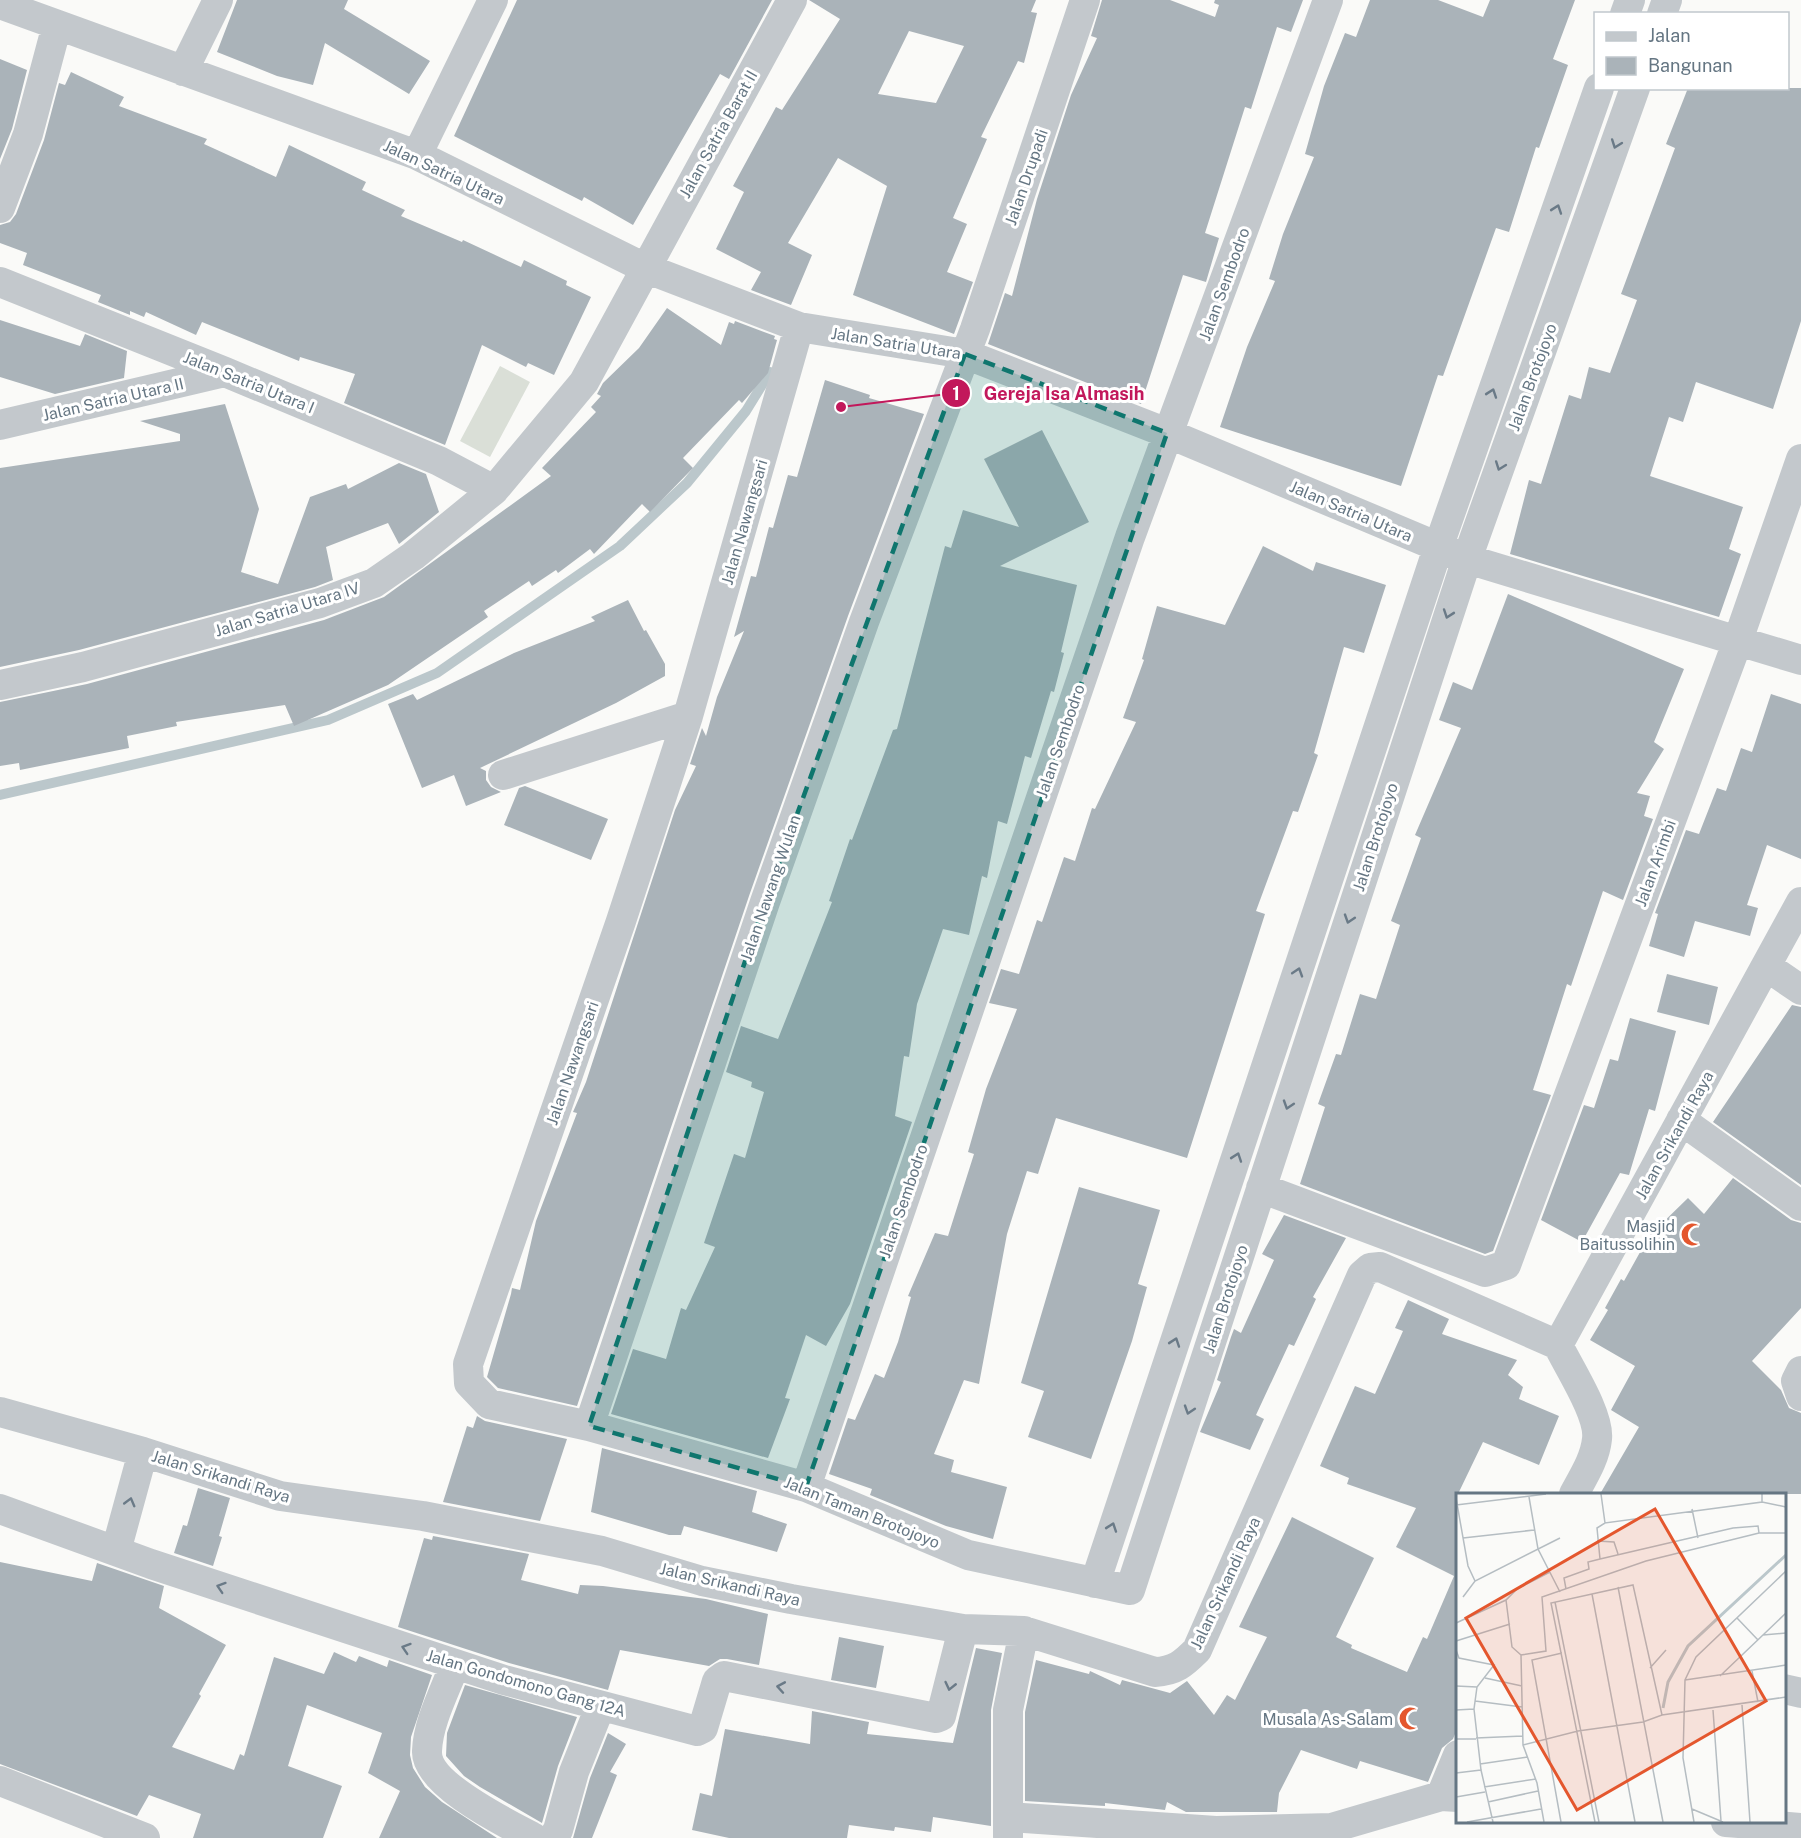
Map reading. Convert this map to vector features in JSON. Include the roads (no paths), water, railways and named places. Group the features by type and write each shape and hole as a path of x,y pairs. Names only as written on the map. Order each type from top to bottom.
{"street":[{"path":"183,71 218,0"},
{"path":"417,156 493,0"},
{"name":"Jalan Satria Barat II","path":"645,268 792,0"},
{"name":"Jalan Drupadi","path":"966,354 1085,0"},
{"name":"Jalan Sembodro","path":"806,1487 1167,433 1182,398 1328,0"},
{"name":"Jalan Satria Utara","path":"0,4 417,156 645,268 799,327 966,354 1167,433 1467,559 1737,643 1801,660"},
{"path":"0,208 28,134 57,25"},
{"name":"Jalan Brotojoyo","path":"1095,1583 1438,548 1598,90"},
{"name":"Jalan Brotojoyo","path":"1130,1590 1467,559 1634,90"},
{"name":"Jalan Satria Utara IV","path":"0,685 82,667 320,603 374,583 413,556 494,490 584,382 645,268"},
{"name":"Jalan Satria Utara I","path":"0,282 439,461 494,490"},
{"name":"Jalan Nawangsari","path":"489,1404 469,1383 468,1364 621,921 688,716 799,327"},
{"name":"Jalan Nawang Wulan","path":"589,1426 769,891 864,622 966,354"},
{"name":"Jalan Satria Utara II","path":"0,426 225,372"},
{"name":"Jalan Arimbi","path":"1261,1188 1485,1272 1506,1265 1737,643 1801,459"},
{"path":"503,775 688,716"},
{"name":"Jalan Srikandi Raya","path":"0,1412 143,1452 280,1496 467,1525 602,1551 702,1581 963,1629 1024,1631 1155,1672 1171,1671 1183,1664 1197,1650 1362,1275 1370,1268 1380,1267 1558,1345 1801,902"},
{"path":"1766,966 1801,990"},
{"path":"1682,1120 1801,1206"},
{"path":"1558,1345 1596,1422 1598,1438 1592,1458 1574,1493"},
{"path":"1801,1371 1796,1381 1801,1396"},
{"name":"Jalan Taman Brotojoyo","path":"489,1404 589,1426 806,1487 968,1555 1130,1590"},
{"path":"116,1551 143,1452"},
{"name":"Jalan Gondomono Gang 12A","path":"0,1509 116,1551 455,1664 600,1707 701,1731 717,1681 724,1676 936,1718 944,1712 963,1629"},
{"path":"1024,1631 1008,1710 1008,1828 1216,1832 1314,1831 1449,1797 1456,1764"},
{"path":"455,1664 430,1731 426,1752 429,1764 455,1790 487,1813 534,1838"},
{"path":"1786,1689 1801,1693"},
{"path":"553,1838 558,1830 574,1772 600,1707"},
{"path":"0,1780 146,1838"},
{"path":"1747,1823 1801,1828"}],"waterway":[{"path":"0,795 328,720 437,673 620,546 687,483 746,411 770,372"}],"place":[{"name":"Gereja Isa Almasih","path":"841,407"},
{"name":"Masjid Baitussolihin","path":"1693,1235"},
{"name":"Musala As-Salam","path":"1411,1719"}]}
